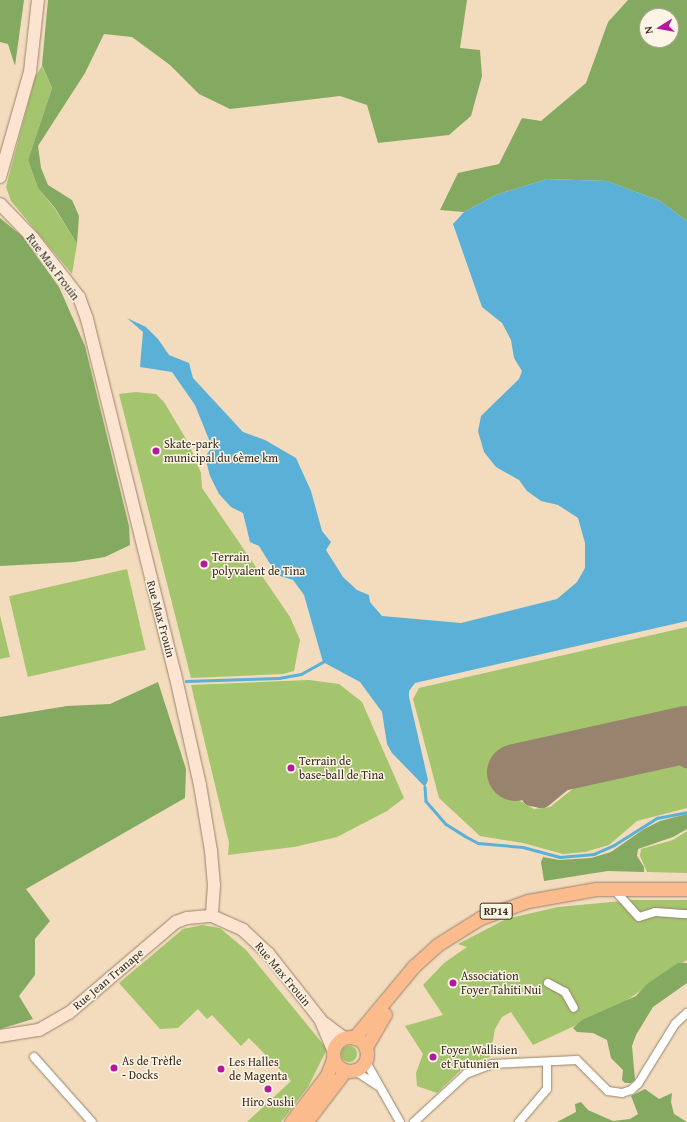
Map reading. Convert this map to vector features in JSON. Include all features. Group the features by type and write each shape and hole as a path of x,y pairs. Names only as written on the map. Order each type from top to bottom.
{"main road":[{"name":"RP14","path":"349,1038 414,966 437,945 480,918 528,902 596,889 687,889"},
{"name":"RP14","path":"366,1047 412,976 456,938 500,916 532,908 618,894 687,895"},
{"path":"291,1122 327,1075 333,1054 349,1038 366,1047 366,1062 350,1071 306,1122"},
{"path":"333,1054 338,1067 350,1071"}],"street":[{"path":"0,177 30,72 38,0"},
{"name":"Rue Max Frouin","path":"0,204 33,238 79,297 87,319 176,674 200,785 211,851 214,885 212,916 244,930 268,953 320,1019 333,1054"},
{"path":"618,894 639,917 655,912 687,914"},
{"name":"Rue Jean Tranape","path":"0,1036 39,1030 57,1020 69,1013 176,922 187,918 212,916"},
{"path":"548,982 565,992 574,1008"},
{"path":"414,1122 466,1074 477,1068 492,1064 577,1060 602,1088 614,1093 622,1093 638,1084 675,1024 687,1013"},
{"name":"Rue Max Frouin","path":"320,1019 349,1038"},
{"path":"34,1057 92,1122"},
{"path":"366,1062 378,1086 400,1122"},
{"path":"519,1122 547,1089 547,1062"},
{"path":"350,1071 378,1086"}],"green space":[{"path":"0,0 24,0 15,66 8,44 0,42"},
{"path":"48,0 467,0 460,48 480,50 482,76 471,116 449,135 378,143 367,105 340,96 230,109 199,94 170,65 132,37 104,34 85,73 38,146 41,168 48,185 72,200 79,216 77,244 55,208 38,188 28,160 52,88 42,65"},
{"path":"628,0 687,0 687,221 660,201 607,181 547,179 496,195 464,212 440,210 458,173 499,164 522,118 541,121 586,83 608,22"},
{"path":"42,66 52,88 28,160 38,188 55,209 77,244 72,274 11,201 6,187 35,77"},
{"path":"0,218 23,237 59,287 85,346 129,526 130,545 105,557 74,562 0,566"},
{"path":"136,392 156,394 164,402 189,444 201,473 202,488 290,617 300,640 294,671 283,674 191,678 119,394"},
{"path":"127,569 146,650 28,677 9,596"},
{"path":"0,615 10,657 0,659"},
{"path":"687,627 687,714 506,754 517,799 534,809 550,807 584,780 669,759 687,768 687,808 637,821 609,845 585,852 563,854 523,843 480,836 439,798 413,699 419,688"},
{"name":"Terrain de base-ball de Tina","path":"309,680 339,684 362,702 404,798 387,811 337,837 294,847 228,855 229,843 191,685"},
{"path":"158,682 186,769 185,798 26,889 50,921 35,939 35,975 19,996 33,1019 0,1029 0,717 67,706 110,704"},
{"path":"687,814 687,829 673,837 638,849 637,856 644,867 644,872 608,871 544,881 541,862 543,857 559,860 591,858 611,852 644,829 660,821"},
{"path":"687,831 687,873 647,872 640,856 641,849 673,840"},
{"path":"633,900 687,900 687,960 618,1006 533,1045 511,1012 502,1017 495,1029 490,1057 467,1064 437,1093 417,1086 416,1073 423,1054 405,1026 443,1015 423,985 444,963 467,947 458,944 506,919 558,907"},
{"path":"202,925 220,928 246,950 327,1049 308,1087 281,1122 247,1122 291,1081 249,1038 241,1046 212,1015 207,1019 198,1009 178,1028 160,1029 119,983 183,929"},
{"path":"678,963 687,963 687,983 653,1007 636,1035 632,1046 635,1080 631,1083 625,1083 622,1080 623,1070 611,1058 607,1040 593,1033 577,1032 573,1028 582,1020 636,996 647,984"},
{"path":"349,1046 355,1048 357,1054 355,1060 349,1062 343,1060 341,1054 343,1048"},
{"path":"645,1089 659,1099 672,1093 671,1102 674,1114 687,1122 557,1122 576,1112 575,1104 581,1102 588,1110 613,1121 630,1119 638,1114 631,1096"}],"water":[{"path":"547,179 607,181 660,201 687,221 687,621 415,683 409,691 409,697 428,780 425,787 392,753 387,744 382,712 360,682 323,662 304,595 293,580 277,575 259,546 250,542 243,513 231,507 219,494 210,476 205,457 212,447 195,405 172,372 140,367 143,332 127,318 146,327 158,339 169,355 189,363 193,378 243,432 265,440 296,458 311,491 322,531 331,542 326,550 343,577 357,590 369,595 370,602 382,616 461,623 557,599 577,582 585,568 585,543 578,518 558,505 541,501 527,491 519,480 496,467 484,452 478,431 481,416 519,379 522,371 514,358 511,340 502,323 482,307 453,224 464,212 496,195"}],"waterway":[{"path":"186,681 279,678 301,674 323,662"},
{"path":"425,787 426,801 446,824 478,843 523,847 560,857 594,854 614,845 657,818 687,812"}],"taxiway":[{"path":"687,733 683,745 687,756"},
{"path":"555,763 541,761 529,768 525,781 532,794 541,796 591,755"}],"runway":[{"path":"515,772 687,734"}],"place":[{"name":"Skate-park municipal du 6ème km","path":"156,451"},
{"name":"Terrain polyvalent de Tina","path":"204,564"},
{"name":"Terrain de base-ball de Tina","path":"291,768"},
{"name":"Association Foyer Tahiti Nui","path":"453,983"},
{"name":"Foyer Wallisien et Futunien","path":"433,1057"},
{"name":"As de Trèfle - Docks","path":"114,1068"},
{"name":"Les Halles de Magenta","path":"221,1069"},
{"name":"Hiro Sushi","path":"268,1089"}]}
